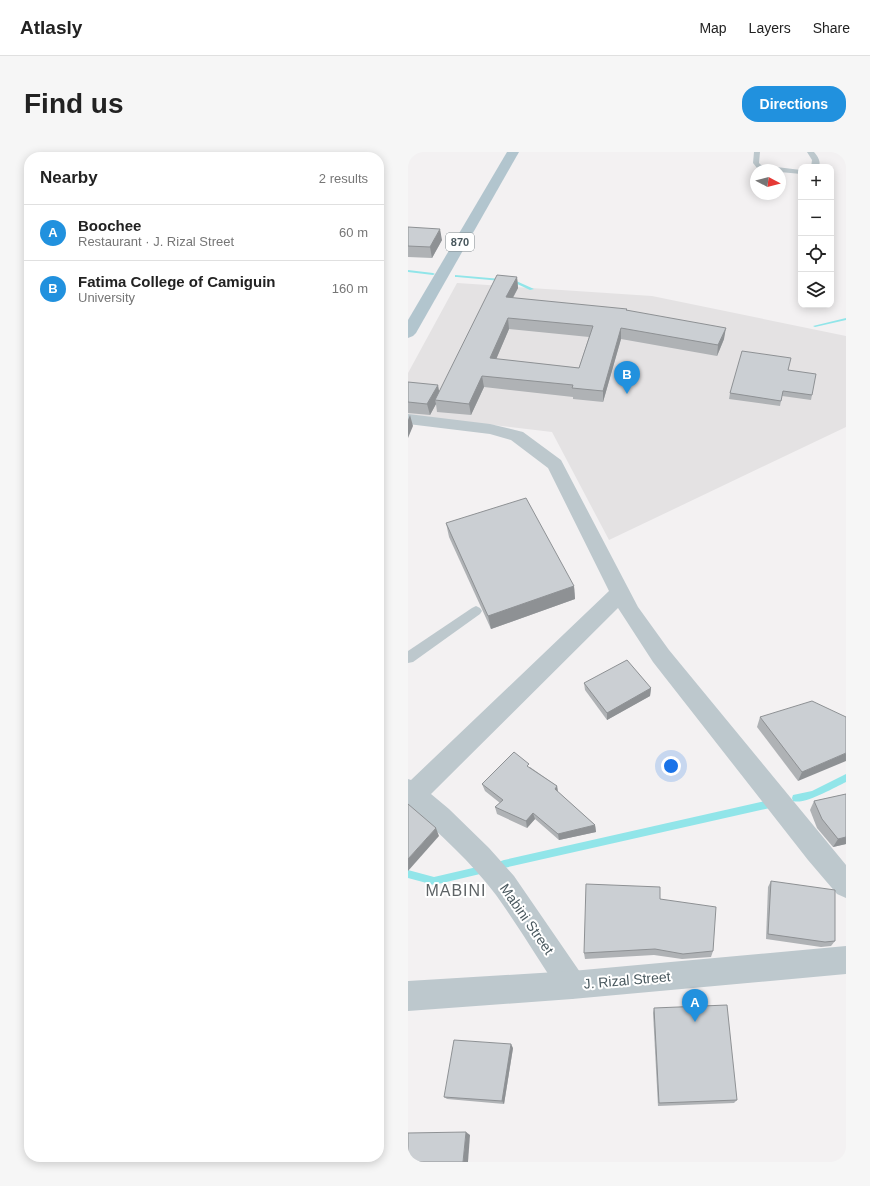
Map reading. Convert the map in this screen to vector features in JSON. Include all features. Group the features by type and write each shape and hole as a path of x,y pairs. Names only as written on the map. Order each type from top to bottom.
{"main road":[{"name":"870","path":"408,332 512,152"}],"street":[{"path":"408,419 490,429 517,436 555,464 630,612 661,656 846,885"},
{"path":"411,792 620,593"},
{"name":"Mabini Street","path":"411,792 480,857 505,885 572,985"},
{"name":"J. Rizal Street","path":"408,996 572,985 846,960"}],"lane":[{"path":"757,152 757,164"},
{"path":"810,152 815,158 816,164"},
{"path":"786,171 798,172"},
{"path":"408,658 476,611"}],"shaded area":[{"path":"457,283 652,296 846,336 846,427 609,540 552,432 408,415 408,373"}],"building":[{"path":"408,227 440,229 430,247 408,246"},
{"path":"497,275 517,277 506,297 627,309 626,310 726,328 718,345 621,328 603,391 572,388 573,385 482,376 469,404 435,400","holes":["508,318 593,326 579,368 490,358"]},
{"path":"742,351 791,358 788,370 816,374 812,395 783,391 781,401 730,393"},
{"path":"408,382 438,385 427,404 408,402"},
{"path":"526,498 574,586 488,616 446,523"},
{"path":"627,660 651,688 607,713 584,683"},
{"path":"812,701 846,717 846,753 802,772 760,717"},
{"path":"514,752 529,764 527,766 557,786 555,789 595,825 558,834 533,813 526,821 495,807 503,800 482,784"},
{"path":"846,794 846,837 838,839 822,819 814,801"},
{"path":"408,804 436,828 408,859"},
{"path":"771,881 835,890 835,941 825,942 768,934"},
{"path":"586,884 660,887 660,899 716,907 713,951 683,954 655,949 584,953"},
{"path":"727,1005 737,1100 659,1103 654,1008"},
{"path":"454,1040 511,1044 502,1101 444,1097"},
{"path":"466,1132 463,1162 408,1162 408,1133"}],"waterway":[{"path":"408,271 433,274"},
{"path":"457,276 514,281 532,289"},
{"path":"815,326 846,319"},
{"path":"796,798 813,794 846,778"},
{"path":"504,864 770,804"},
{"path":"408,874 434,881 477,871"}],"place":[{"name":"Fatima College of Camiguin","path":"627,394"},
{"name":"Boochee","path":"695,1022"}],"district":[{"name":"MABINI","path":"456,890"}]}
